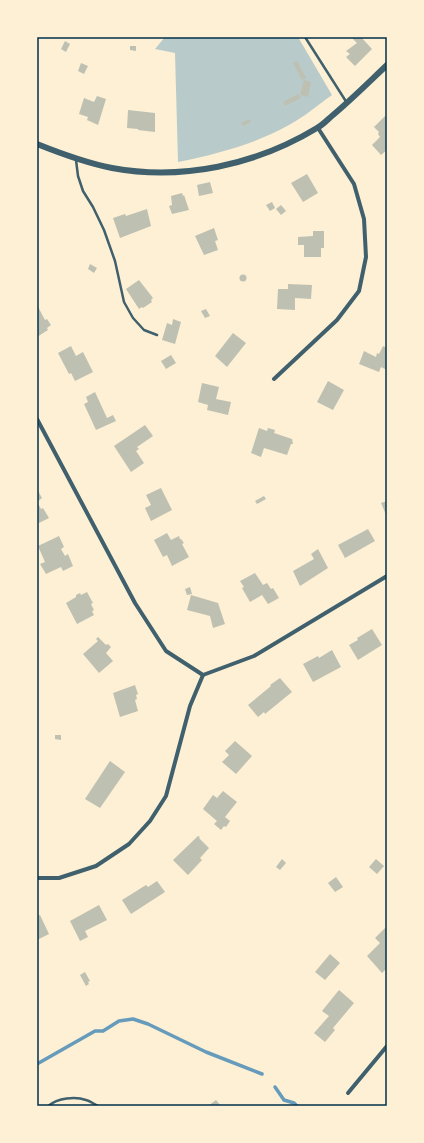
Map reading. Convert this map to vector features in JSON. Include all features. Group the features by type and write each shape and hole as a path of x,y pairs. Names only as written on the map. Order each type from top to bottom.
{"street":[{"path":"37,144 76,159 112,168 144,172 178,172 217,168 280,148 318,128 347,104 387,65"},
{"path":"274,379 337,320 359,291 366,256 364,219 354,184 318,128"},
{"path":"37,419 134,603 166,651 203,675"},
{"path":"37,878 59,878 96,866 129,844 150,821 166,796 190,706 203,675 254,656 387,576"},
{"path":"348,1093 387,1046"}],"lane":[{"path":"306,37 347,104"},
{"path":"76,159 78,176 83,191 93,207 104,230 115,261 124,302 132,318 144,330 157,335"},
{"path":"48,1106 70,1098 86,1100 98,1106"}],"shaded area":[{"path":"165,37 298,37 332,95 295,122 263,138 207,156 178,162 175,53 155,49"}],"building":[{"path":"351,37 361,37 372,49 355,66 346,57 350,54 346,51 357,43"},
{"path":"65,41 70,44 66,52 61,49"},
{"path":"130,46 136,46 136,51 130,50"},
{"path":"297,61 306,78 302,80 293,63"},
{"path":"81,63 88,66 84,74 78,71"},
{"path":"304,80 311,82 308,97 300,95"},
{"path":"298,94 301,98 285,106 283,102"},
{"path":"97,96 106,99 98,125 87,120 88,117 79,114 84,98 94,102"},
{"path":"128,110 155,113 155,132 127,128"},
{"path":"385,116 387,117 387,150 381,155 372,145 380,137 378,134 379,132 374,127"},
{"path":"249,119 251,122 243,126 241,123"},
{"path":"307,174 318,193 303,202 291,183"},
{"path":"210,182 213,193 199,196 197,185"},
{"path":"182,193 189,210 172,214 169,206 172,205 171,196"},
{"path":"272,202 275,208 270,211 266,205"},
{"path":"281,205 286,211 281,215 276,209"},
{"path":"147,209 151,226 120,238 113,218 125,214 126,216"},
{"path":"214,228 218,240 215,241 218,250 204,255 195,236"},
{"path":"313,231 324,231 324,248 321,248 321,257 304,257 304,245 298,245 298,237 313,236"},
{"path":"90,264 97,268 94,273 88,269"},
{"path":"243,275 246,278 243,281 240,278"},
{"path":"139,280 153,298 151,300 152,302 139,309 126,289"},
{"path":"288,284 312,285 311,299 295,298 295,310 277,309 278,289 288,289"},
{"path":"37,305 45,320 47,319 51,325 47,328 48,330 37,337"},
{"path":"206,309 210,316 205,318 201,311"},
{"path":"173,319 181,322 175,344 162,340 167,323 172,325"},
{"path":"233,333 246,343 227,367 215,356"},
{"path":"71,346 76,356 83,352 93,372 75,381 71,373 69,374 58,353"},
{"path":"383,346 387,348 387,370 381,367 379,372 359,364 364,351 376,357 377,353 379,354"},
{"path":"171,355 176,363 166,369 161,361"},
{"path":"328,381 344,390 333,410 317,402"},
{"path":"202,383 219,387 216,399 231,402 228,415 207,410 208,405 198,402"},
{"path":"95,392 107,418 113,415 116,421 96,430 84,404 88,402 86,397"},
{"path":"145,425 153,436 137,447 139,449 136,451 144,463 131,472 114,446"},
{"path":"259,428 267,431 268,428 275,430 274,433 292,439 293,444 291,444 287,455 264,448 261,457 251,453"},
{"path":"161,488 172,510 151,521 145,508 151,505 146,495"},
{"path":"37,489 42,498 37,502"},
{"path":"264,496 266,499 257,504 255,501"},
{"path":"387,501 387,517 381,503"},
{"path":"37,502 49,518 39,523 37,520"},
{"path":"368,529 375,541 345,558 338,545"},
{"path":"167,533 171,540 179,536 184,543 182,544 189,557 172,566 167,555 163,557 154,540"},
{"path":"59,536 64,547 61,549 65,556 68,554 73,566 63,571 61,567 46,574 40,564 45,562 38,546"},
{"path":"318,549 328,568 300,586 293,571 314,559 311,554"},
{"path":"255,573 263,585 267,583 271,589 273,588 279,598 268,604 262,595 250,602 242,588 244,587 240,581"},
{"path":"190,587 192,594 187,595 185,589"},
{"path":"87,592 93,603 91,604 94,610 92,611 94,615 77,624 66,603 76,597 76,595 80,593 81,595"},
{"path":"191,595 218,603 225,624 213,628 210,616 187,610"},
{"path":"372,629 382,645 358,660 349,645"},
{"path":"98,637 106,645 108,644 111,647 106,653 113,661 99,673 83,654 98,641 96,639"},
{"path":"332,650 341,667 313,682 303,664 318,656 319,658"},
{"path":"280,678 292,692 265,714 264,712 258,717 248,705"},
{"path":"135,685 138,694 136,695 137,699 135,700 138,711 120,717 113,693"},
{"path":"55,735 61,735 61,740 55,739"},
{"path":"235,741 252,756 236,774 222,762 229,755 225,751"},
{"path":"110,761 125,772 100,808 85,799"},
{"path":"223,791 237,802 225,817 230,821 226,827 224,826 221,830 214,824 217,821 203,809 213,795 217,798"},
{"path":"198,836 209,848 200,858 202,860 188,875 173,860"},
{"path":"282,859 286,863 280,870 276,867"},
{"path":"376,859 384,866 377,874 369,867"},
{"path":"336,877 343,887 335,892 328,883"},
{"path":"157,881 165,892 131,914 122,900 146,885 148,887"},
{"path":"99,905 107,920 85,931 88,937 80,941 70,921"},
{"path":"40,915 49,934 37,940 37,916"},
{"path":"387,926 387,968 382,973 367,956 380,943 375,938"},
{"path":"330,954 340,963 325,980 315,972"},
{"path":"85,972 90,981 86,986 80,975"},
{"path":"339,990 354,1003 333,1028 335,1030 325,1042 314,1033 329,1016 322,1011"},
{"path":"216,1100 221,1106 208,1106"}],"waterway":[{"path":"37,1064 95,1031 103,1031 119,1021 133,1019 148,1024 206,1052 262,1074"},
{"path":"275,1087 284,1100 294,1103 297,1106"}]}
